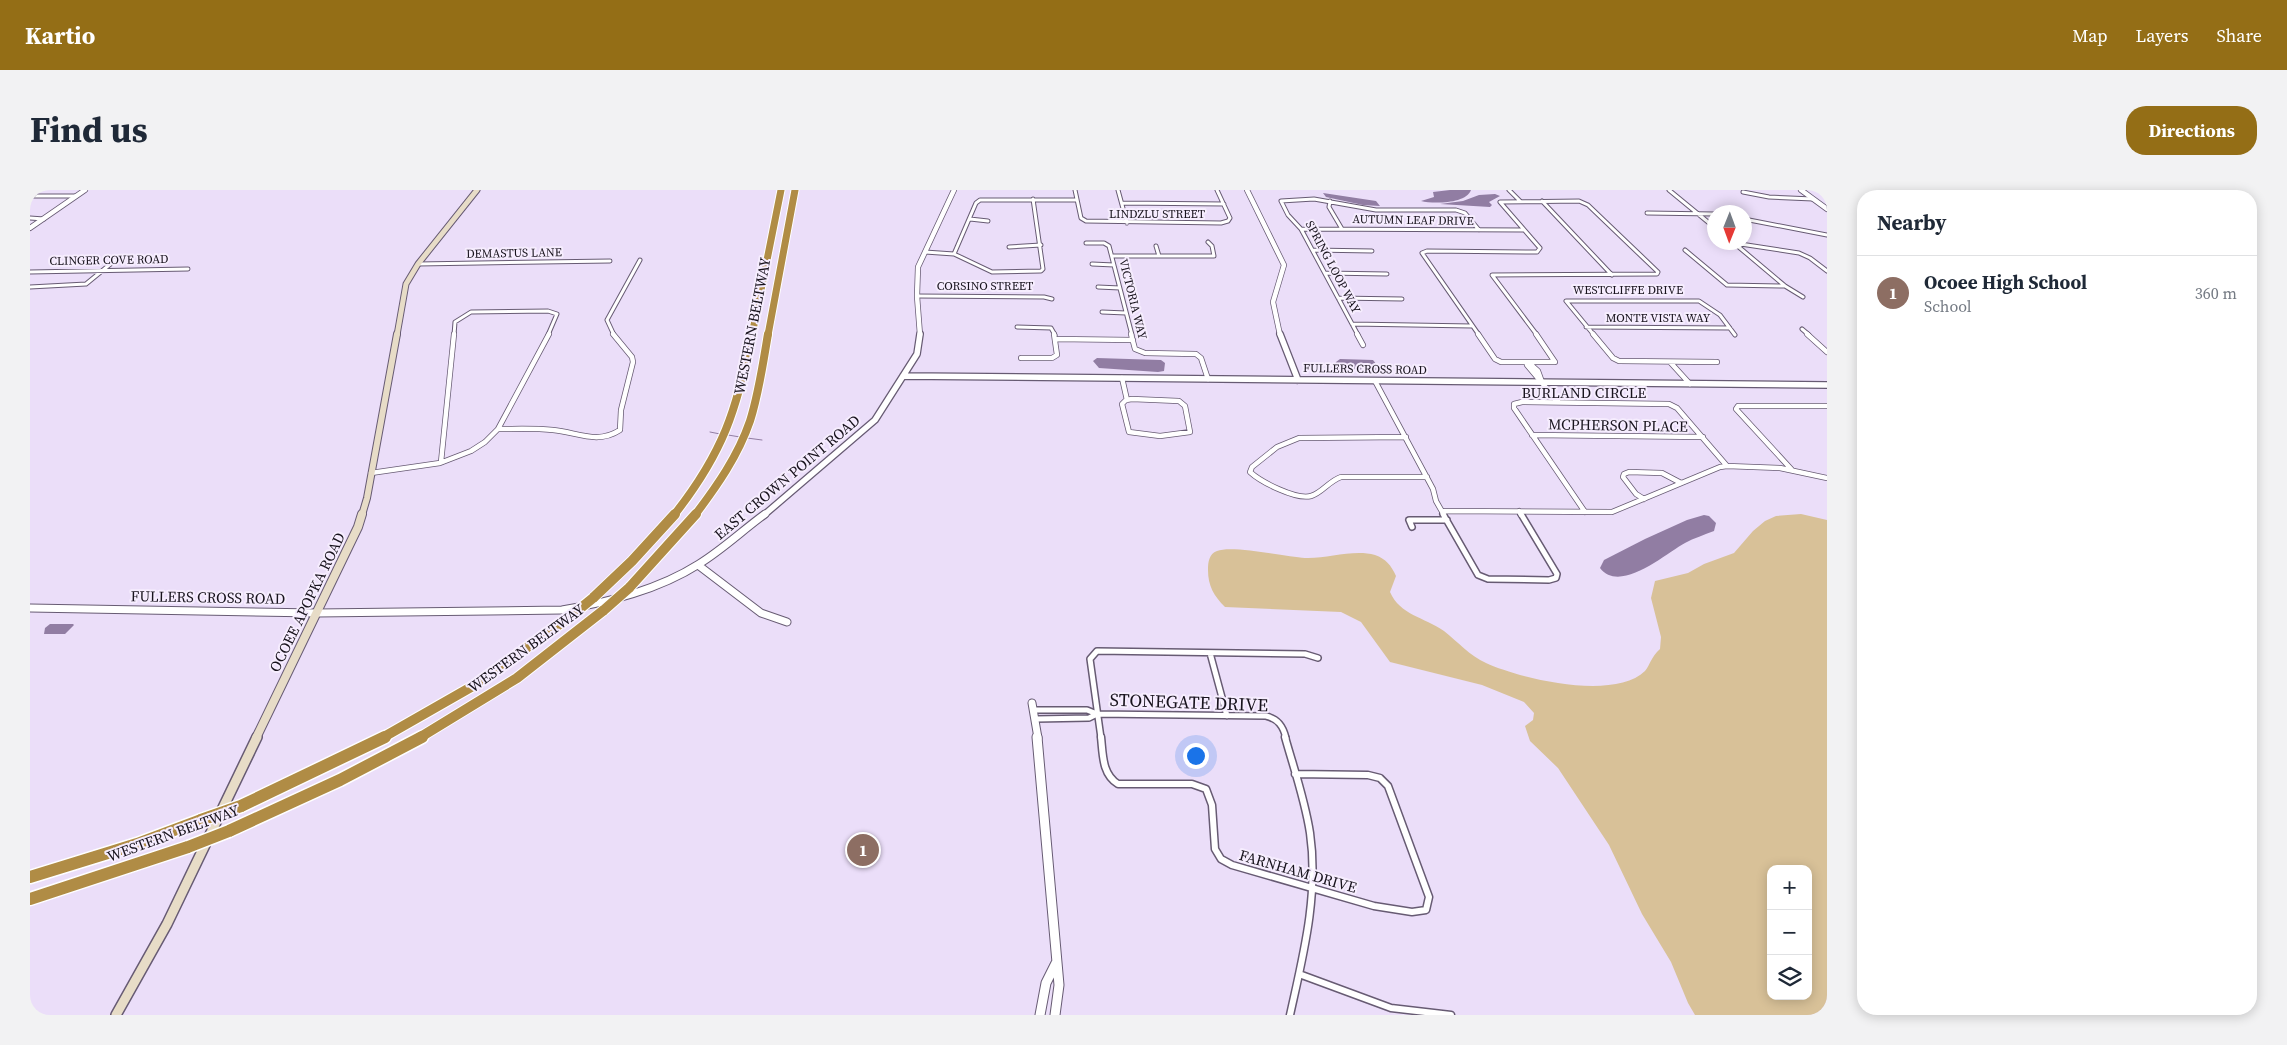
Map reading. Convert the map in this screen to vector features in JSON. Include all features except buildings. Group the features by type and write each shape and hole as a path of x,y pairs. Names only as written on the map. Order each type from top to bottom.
{"highway":[{"name":"WESTERN BELTWAY","path":"30,899 188,847 229,831 327,787 388,756 461,714 518,678 598,604 620,574 670,521 702,477 721,444 728,428 744,376 781,190"},
{"name":"WESTERN BELTWAY","path":"30,877 137,844 241,806 336,762 459,695 512,660 571,616 629,588 671,545 714,490 746,430 761,373 795,190"}],"main road":[{"name":"OCOEE APOPKA ROAD","path":"116,1015 167,924 358,527 371,473 408,278 477,190"}],"street":[{"path":"30,228 85,190"},
{"name":"EAST CROWN POINT ROAD","path":"598,604 648,590 698,565 759,519 862,432 884,409 917,354 919,345 917,276 925,252 954,190"},
{"name":"LINDZLU STREET","path":"1075,190 1081,218 1086,221 1221,223 1228,221 1230,218 1217,190"},
{"path":"1118,190 1127,222"},
{"path":"1247,190 1284,265 1284,272 1272,304 1282,339 1298,380"},
{"path":"1509,190 1520,201"},
{"path":"1669,190 1707,221"},
{"path":"1801,190 1827,209"},
{"path":"1743,192 1769,197 1813,199"},
{"path":"30,196 76,196"},
{"name":"SPRING LOOP WAY","path":"1363,345 1302,228 1288,215 1281,200 1314,199 1364,209 1461,211 1479,230"},
{"path":"954,254 976,203 980,200 1077,200"},
{"path":"925,252 954,254 985,270 1035,272 1043,269 1033,200"},
{"path":"1330,201 1329,207 1342,229"},
{"path":"1503,201 1542,201 1578,202 1588,205 1658,272 1654,275 1492,275 1552,355 1555,362 1506,363 1496,359 1422,253 1427,251 1540,250 1500,204 1503,201"},
{"path":"1542,201 1612,275"},
{"path":"1122,203 1224,204"},
{"path":"1647,213 1707,214"},
{"path":"30,218 44,219"},
{"path":"970,219 988,221"},
{"path":"1752,221 1827,235"},
{"name":"AUTUMN LEAF DRIVE","path":"1302,228 1524,230"},
{"path":"1112,256 1214,256 1212,246 1208,242"},
{"name":"VICTORIA WAY","path":"1086,243 1107,244 1112,256 1135,349 1138,352 1196,354 1201,358 1208,379"},
{"path":"1008,247 1041,245"},
{"path":"1156,246 1159,256"},
{"path":"1752,246 1799,253 1810,258 1827,271"},
{"path":"1313,250 1372,250"},
{"path":"1685,250 1722,282 1737,286 1785,286"},
{"path":"1742,250 1785,286 1802,297"},
{"path":"30,287 81,286 91,282 119,257"},
{"path":"498,429 558,430 592,438 607,438 620,430 621,410 633,362 632,356 610,330 607,320 640,260"},
{"name":"DEMASTUS LANE","path":"418,264 610,261"},
{"path":"1092,264 1114,264"},
{"name":"CLINGER COVE ROAD","path":"30,272 188,269"},
{"path":"1325,273 1386,274"},
{"path":"1098,288 1120,288"},
{"name":"CORSINO STREET","path":"917,296 1044,297 1052,299"},
{"path":"1338,298 1402,299"},
{"name":"WESTCLIFFE DRIVE","path":"1717,362 1619,361 1613,358 1566,301 1699,301 1706,304 1735,335"},
{"path":"371,473 441,462 473,452 498,429 557,318 557,314 553,312 471,312 455,322 441,462"},
{"path":"1102,312 1126,313"},
{"path":"1352,324 1472,326"},
{"path":"1017,327 1050,328 1054,331 1058,354 1055,357 1021,358"},
{"name":"MONTE VISTA WAY","path":"1586,327 1730,328"},
{"path":"1802,329 1827,352"},
{"path":"1055,339 1132,340"},
{"path":"1818,344 1827,344"},
{"path":"1670,362 1690,384"},
{"path":"1529,363 1527,365 1558,402"},
{"name":"FULLERS CROSS ROAD","path":"903,376 1827,385"},
{"path":"1122,378 1128,400"},
{"path":"1375,380 1427,477 1442,511 1474,572 1481,577 1549,580 1556,578 1557,574 1519,511"},
{"path":"1128,400 1179,401 1185,406 1190,432 1180,435 1139,435 1129,432 1122,404 1128,400"},
{"name":"BURLAND CIRCLE","path":"1585,512 1514,408 1514,404 1558,402 1669,404 1677,408 1727,466"},
{"path":"1792,470 1736,409 1738,406 1827,406"},
{"name":"MCPHERSON PLACE","path":"1532,435 1703,437"},
{"path":"1406,437 1307,437 1291,439 1284,442 1252,467 1250,472 1256,478 1274,487 1306,497 1314,494 1328,482 1341,477 1427,477"},
{"path":"1442,511 1612,512 1720,466 1792,470 1827,478"},
{"path":"1644,499 1636,494 1624,477 1624,474 1629,472 1662,473 1682,483"},
{"path":"1412,527 1408,520 1447,520"},
{"path":"698,565 761,613 786,622"},
{"name":"FULLERS CROSS ROAD","path":"30,608 317,613 562,610 598,604"},
{"name":"FARNHAM DRIVE","path":"1295,774 1368,775 1380,778 1388,786 1429,897 1426,910 1412,912 1374,906 1232,865 1221,860 1215,849 1212,805 1206,789 1192,784 1118,784 1110,779 1104,769 1090,659 1097,652 1305,654 1318,658"},
{"path":"1210,653 1227,716"},
{"path":"1034,710 1059,985 1055,1015"},
{"name":"STONEGATE DRIVE","path":"1034,710 1089,718 1096,714 1270,716 1278,721 1283,728 1309,826 1312,850 1312,904 1290,1015"},
{"path":"1040,1015 1046,983 1056,962"},
{"path":"1299,974 1391,1008 1452,1015"}],"shaded area":[{"path":"1471,190 1463,198 1449,202 1433,203 1421,201 1434,197 1433,192"},
{"path":"1323,193 1376,201 1380,206 1363,205 1326,197"},
{"path":"1495,194 1500,196 1489,202 1492,205 1490,207 1440,204 1463,201 1479,195"},
{"path":"1097,358 1161,360 1165,363 1164,371 1099,368 1093,361"},
{"path":"1340,359 1373,360 1381,370 1334,369 1336,362"},
{"path":"1801,514 1827,520 1827,1015 1695,1015 1671,962 1642,914 1609,845 1558,768 1530,741 1525,726 1533,720 1534,713 1524,702 1482,685 1390,662 1361,622 1341,612 1225,607 1212,590 1208,576 1208,564 1211,556 1217,551 1235,549 1305,558 1358,553 1375,555 1390,566 1396,576 1390,592 1400,606 1444,631 1480,660 1521,675 1544,680 1590,686 1612,685 1631,680 1645,671 1660,649 1661,637 1651,598 1655,581 1688,573 1704,564 1734,553 1753,531 1765,521 1776,516"},
{"path":"1704,515 1709,516 1716,523 1714,531 1685,543 1655,563 1619,577 1609,575 1600,568 1604,560 1645,539 1687,520"},
{"path":"50,624 74,625 65,634 44,634 45,628"}],"waterway":[{"path":"710,432 720,434"},
{"path":"728,435 740,437"},
{"path":"747,438 762,440"}],"place":[{"name":"Ocoee High School","path":"863,850"}]}
